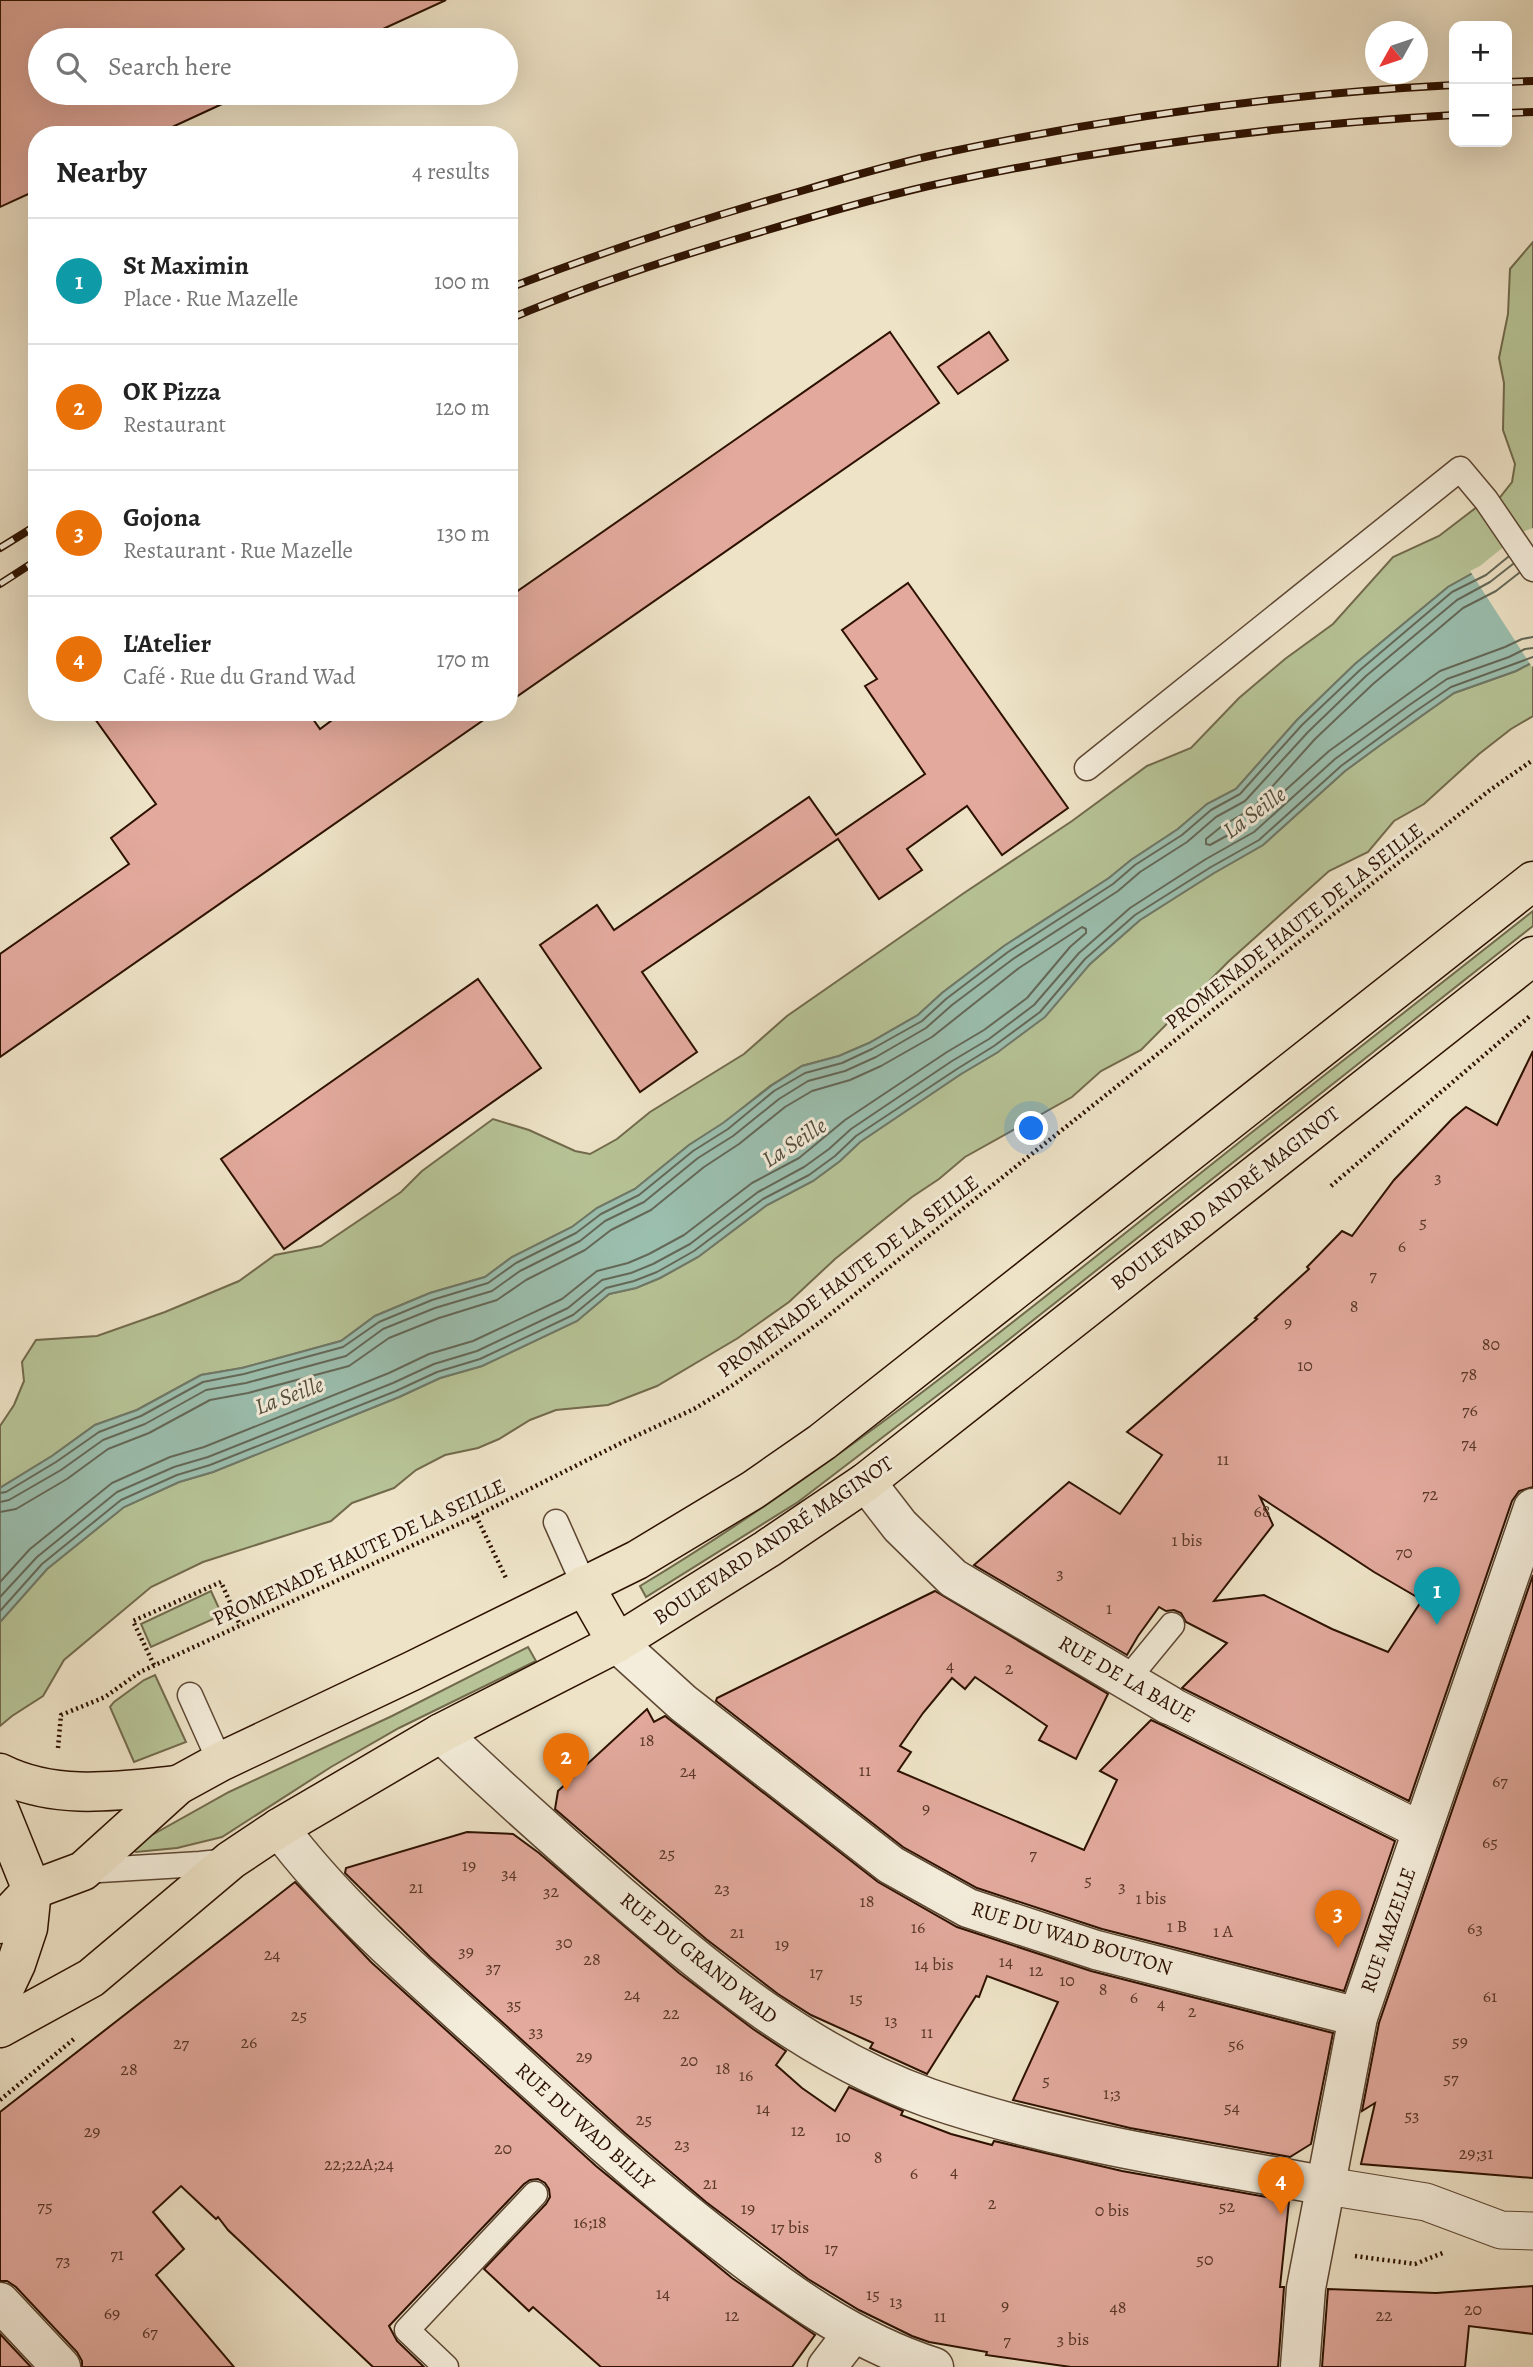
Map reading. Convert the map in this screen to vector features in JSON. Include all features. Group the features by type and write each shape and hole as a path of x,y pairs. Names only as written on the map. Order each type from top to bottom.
{"main road":[{"path":"0,1924 32,1890 83,1871 178,1785 219,1762 637,1560 753,1490 822,1442 1533,881"},
{"name":"BOULEVARD ANDRÉ MAGINOT","path":"0,2028 91,1978 230,1860 279,1828 441,1733 617,1643 767,1549 866,1482 1533,956"},
{"path":"584,1585 617,1643"},
{"path":"0,1773 26,1784 63,1792 105,1792 178,1785"},
{"path":"0,1811 32,1890 28,1927 16,1964 0,1998"}],"street":[{"name":"RUE DE LA BAUE","path":"866,1482 900,1526 953,1578 1169,1705 1422,1830"},
{"name":"RUE MAZELLE","path":"1300,2367 1306,2288 1359,2017 1533,1507"},
{"name":"RUE DU WAD BOUTON","path":"617,1643 682,1703 891,1866 968,1908 1096,1950 1359,2017"},
{"name":"RUE DU GRAND WAD","path":"441,1733 520,1809 699,1963 785,2026 835,2056 928,2097 1035,2130 1327,2186"},
{"name":"RUE DU WAD BILLY","path":"279,1828 337,1897 437,1992 586,2142 807,2306 852,2333 906,2358 934,2367"},
{"path":"1327,2186 1426,2202 1517,2230"},
{"path":"0,2302 61,2367"},
{"path":"827,2367 852,2333"}],"lane":[{"path":"1087,768 1460,469 1486,500 1533,569"},
{"path":"556,1522 584,1585"},
{"path":"1126,1681 1172,1625"},
{"path":"190,1695 219,1762"},
{"path":"83,1871 230,1860"},
{"path":"446,2367 407,2330 535,2194"}],"path":[{"name":"PROMENADE HAUTE DE LA SEILLE","path":"63,1792 57,1763 61,1715 105,1697 154,1665 476,1516 694,1409 733,1385 819,1323 1490,790 1533,760"},
{"path":"1331,1186 1533,1013"},
{"path":"154,1665 134,1621 221,1582 240,1625"},
{"path":"1314,2250 1415,2264 1517,2230"}],"shaded area":[{"path":"1533,242 1533,532 1482,568 1448,587 1355,664 1297,720 1236,789 1207,804 1178,829 1109,878 1004,946 942,993 918,1015 869,1043 839,1056 802,1066 689,1145 635,1189 597,1208 572,1227 512,1257 485,1277 430,1293 375,1316 341,1341 242,1368 201,1375 137,1410 95,1425 0,1488 0,1426 14,1405 24,1381 22,1362 36,1340 97,1336 165,1312 239,1281 275,1255 321,1246 401,1192 422,1171 493,1119 529,1130 575,1151 590,1154 617,1139 650,1112 744,1054 787,1016 1072,821 1147,766 1191,748 1239,698 1285,659 1333,624 1393,557 1439,536 1486,500 1497,501 1512,482 1515,464 1503,430 1504,383 1499,358 1508,314 1510,269"},
{"path":"1533,662 1533,716 1479,754 1424,804 1394,821 1368,852 1329,871 1229,961 1141,1050 1101,1071 1072,1097 965,1157 835,1259 789,1302 738,1338 657,1386 608,1405 556,1410 530,1420 478,1448 445,1455 416,1470 394,1488 352,1503 331,1521 203,1562 151,1587 64,1660 43,1696 0,1726 0,1622 47,1569 124,1507 179,1482 213,1472 440,1378 482,1366 577,1321 609,1294 636,1288 698,1257 767,1205 813,1181 860,1142 998,1052 1140,920 1263,845 1345,771 1379,746 1454,693 1516,671"},
{"path":"1533,911 1533,926 951,1385 798,1502 646,1597 640,1586 774,1500 903,1407"},
{"path":"211,1591 222,1615 151,1647 141,1624"},
{"path":"528,1647 536,1661 399,1728 331,1767 222,1837 177,1848 136,1852 132,1849 136,1844 229,1792 392,1716"},
{"path":"155,1675 186,1742 134,1762 110,1707 144,1680"}],"water":[{"name":"La Seille","path":"1482,568 1533,662 1516,671 1454,693 1345,771 1263,845 1140,920 1090,964 1045,1017 998,1052 860,1142 813,1181 767,1205 698,1257 660,1278 636,1288 609,1294 577,1321 482,1366 440,1378 213,1472 179,1482 124,1507 47,1569 0,1622 0,1488 95,1425 137,1410 201,1375 242,1368 341,1341 375,1316 430,1293 485,1277 512,1257 572,1227 597,1208 635,1189 689,1145 802,1066 839,1056 869,1043 918,1015 942,993 1004,946 1109,878 1178,829 1207,804 1236,789 1297,720 1355,664 1448,587"}],"pier":[{"path":"1533,528 1532,667 1470,571 1522,532"}],"building":[{"path":"0,0 446,0 385,28 28,28 28,105 220,105 174,126 28,126 28,194 0,207"},
{"path":"890,332 939,403 518,696 518,591"},
{"path":"989,332 1008,360 958,394 938,367"},
{"path":"908,583 1068,808 1002,855 967,806 907,849 922,870 879,899 838,839 642,972 697,1052 640,1092 540,945 597,905 614,930 809,797 836,835 925,774 865,686 877,679 842,630"},
{"path":"96,721 314,721 320,729 331,721 482,721 0,1057 0,954 129,864 111,838 156,804"},
{"path":"478,979 541,1068 284,1249 221,1159"},
{"path":"1533,1051 1533,1487 1519,1491 1512,1501 1409,1801 1182,1688 1227,1643 1186,1622 1181,1613 1159,1607 1127,1655 974,1565 1069,1482 1120,1514 1162,1455 1127,1432 1257,1319 1255,1318 1309,1269 1307,1267 1342,1231 1352,1236 1394,1180 1466,1107 1497,1125","holes":["1260,1497 1374,1572 1422,1600 1388,1652 1332,1629 1264,1595 1214,1601 1273,1525"]},
{"path":"1533,1575 1533,2178 1361,2164 1375,2103 1362,2111 1379,2023"},
{"path":"935,1591 1108,1694 1076,1759 1039,1740 1047,1726 975,1677 965,1689 952,1678 900,1746 911,1752 898,1771 1084,1850 1117,1780 1100,1771 1151,1720 1162,1725 1395,1841 1344,1991 1102,1929 977,1888 903,1847 716,1701 717,1698"},
{"path":"647,1709 654,1722 665,1716 878,1882 957,1927 1091,1971 1333,2033 1311,2144 1290,2157 1130,2128 1013,2100 1058,2002 987,1976 979,1997 976,1996 927,2074 870,2048 873,2043 811,2015 778,1994 706,1939 555,1809 558,1791"},
{"path":"467,1832 513,1834 539,1853 679,1973 786,2051 776,2065 802,2088 835,2111 849,2087 903,2111 901,2115 951,2134 992,2145 994,2141 1122,2171 1289,2201 1280,2287 1284,2287 1278,2367 1071,2367 986,2355 987,2352 929,2342 912,2336 859,2310 808,2279 706,2202 625,2133 430,1957 345,1873 346,1868"},
{"path":"295,1882 371,1962 596,2166 732,2278 815,2335 792,2367 601,2367 533,2307 529,2311 484,2269 546,2204 550,2197 549,2189 538,2179 524,2184 389,2326 397,2341 424,2367 373,2367 228,2230 218,2217 216,2219 181,2186 153,2212 184,2249 156,2275 234,2367 82,2367 77,2352 16,2287 7,2281 0,2281 0,2112"},
{"path":"1533,2286 1533,2334 1469,2326 1465,2367 1322,2367 1328,2289 1436,2293"},
{"path":"0,2334 31,2367 0,2367"}],"railway":[{"path":"1512,82 1533,81"},
{"path":"518,285 690,224 934,155 1128,119 1258,101 1449,85"},
{"path":"1512,113 1533,112"},
{"path":"518,315 603,282 700,250 855,205 947,182 1073,158 1199,139 1449,115"},
{"path":"0,548 28,531"},
{"path":"0,584 28,566"}],"place":[{"name":"St Maximin","path":"1437,1625"},
{"name":"OK Pizza","path":"566,1791"},
{"name":"Gojona","path":"1338,1948"},
{"name":"L'Atelier","path":"1281,2215"}]}
